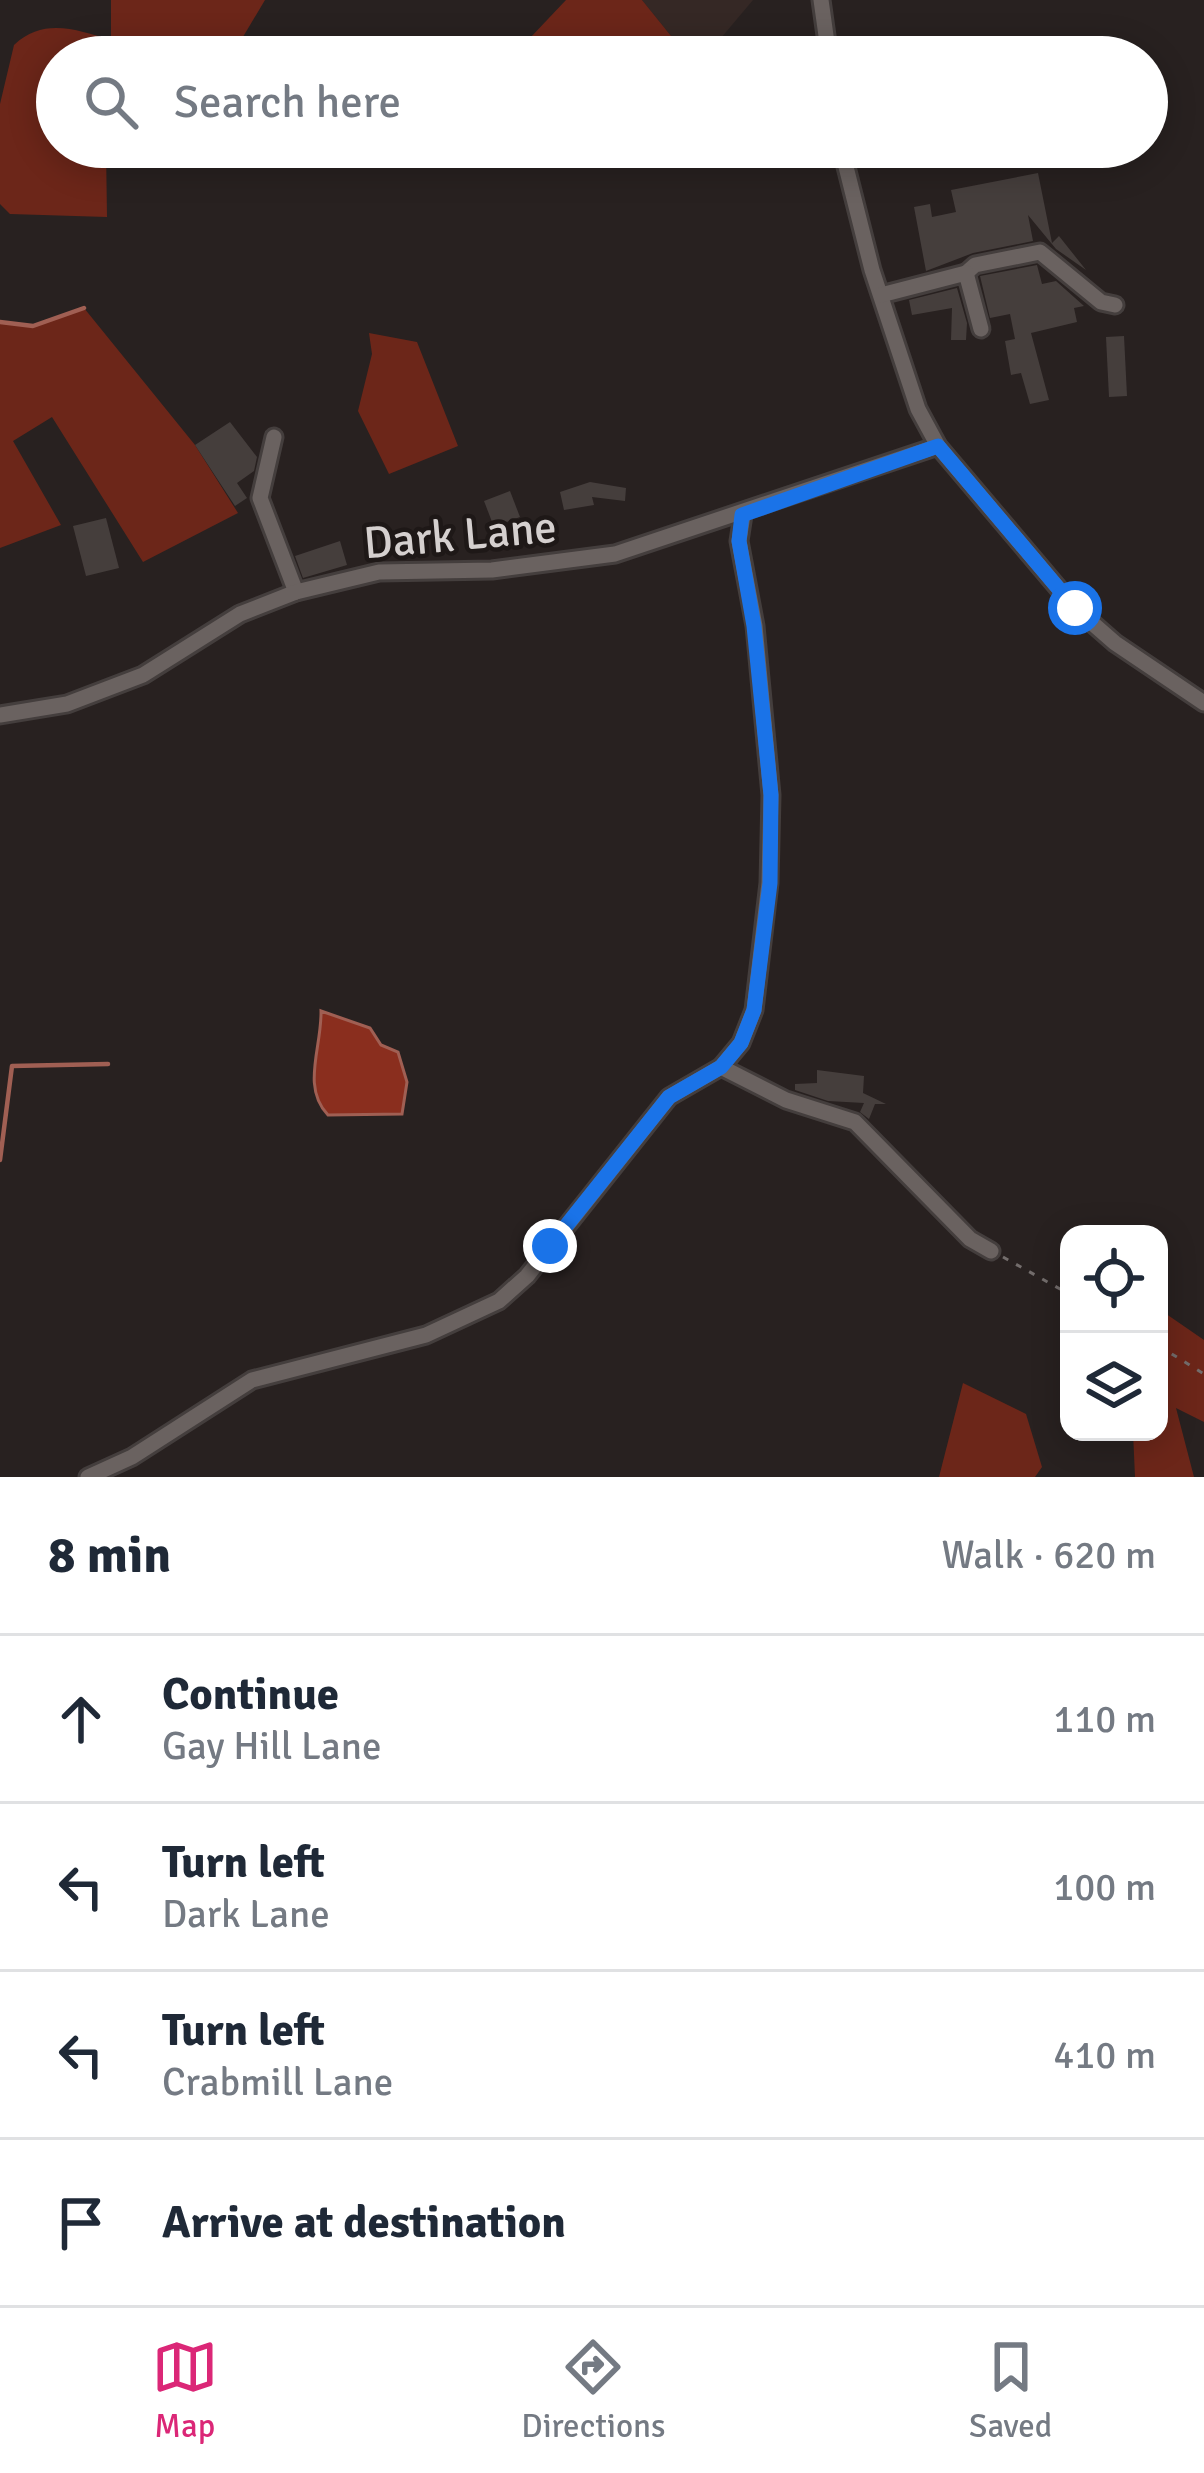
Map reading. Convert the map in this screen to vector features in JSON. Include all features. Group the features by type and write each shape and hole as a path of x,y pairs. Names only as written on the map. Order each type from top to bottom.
{"street":[{"path":"821,0 826,36"},
{"path":"847,168 880,295 918,409 938,446 1075,608 1114,644 1204,704"},
{"path":"880,295 966,273 975,265 1040,252 1101,302 1115,305"},
{"path":"966,273 982,329"},
{"path":"274,437 260,498 296,592"},
{"name":"Dark Lane","path":"0,715 67,704 143,675 240,614 296,592 379,572 493,570 615,554 938,446"},
{"path":"88,1477 132,1457 252,1379 426,1335 499,1301 527,1276 669,1097 721,1067 741,1043 754,1010 770,883 766,731 739,541 742,515"},
{"path":"700,528 739,541"},
{"path":"721,1067 786,1100 855,1122 970,1238 991,1251"}],"path":[{"path":"991,1251 1060,1289"},
{"path":"1168,1352 1204,1374"}],"shaded area":[{"path":"111,0 265,0 244,36 111,36"},
{"path":"566,0 642,0 671,36 532,36"},
{"path":"642,0 753,0 723,36 671,36"},
{"path":"73,30 96,36 36,36 36,168 106,168 107,217 10,214 0,204 0,104 14,45 37,31"},
{"path":"84,308 195,445 238,513 143,562 52,417 13,441 61,525 0,548 0,322 33,326"},
{"path":"369,333 417,342 458,446 389,474 358,411 372,354"},
{"path":"321,1011 370,1028 381,1045 398,1052 407,1082 402,1114 328,1115 314,1079"},
{"path":"1168,1315 1204,1340 1204,1422 1176,1408 1194,1477 1135,1477 1133,1441 1168,1441"},
{"path":"963,1383 1026,1414 1042,1467 1035,1477 939,1477"}],"building":[{"path":"1038,173 1052,243 1059,236 1086,270 1056,249 1028,215 1033,241 973,253 926,271 914,207 930,204 932,217 956,212 951,190"},
{"path":"1037,265 1042,284 1056,281 1084,306 1074,308 1077,322 1031,333 1049,400 1030,404 1021,373 1011,375 1005,341 1015,339 1010,314 990,318 980,276"},
{"path":"957,288 967,323 966,340 951,340 952,308 912,315 909,300"},
{"path":"1124,336 1127,396 1109,397 1106,337"},
{"path":"230,422 257,457 254,471 237,483 247,498 235,506 195,445"},
{"path":"590,482 626,488 625,501 592,497 594,505 564,510 560,492"},
{"path":"510,491 520,517 494,527 484,501"},
{"path":"106,518 119,568 86,576 73,526"},
{"path":"340,541 347,565 303,578 295,556"},
{"path":"817,1070 864,1076 863,1093 886,1104 875,1104 869,1119 860,1112 864,1103 828,1101 795,1090 795,1084 817,1083"}],"waterway":[{"path":"0,322 33,326 84,308"},
{"path":"0,1160 12,1066 108,1064"}],"route":[{"path":"550,1246 669,1097 721,1067 741,1043 754,1010 770,883 771,795 754,626 739,541 742,515 938,446 1075,608"}]}
